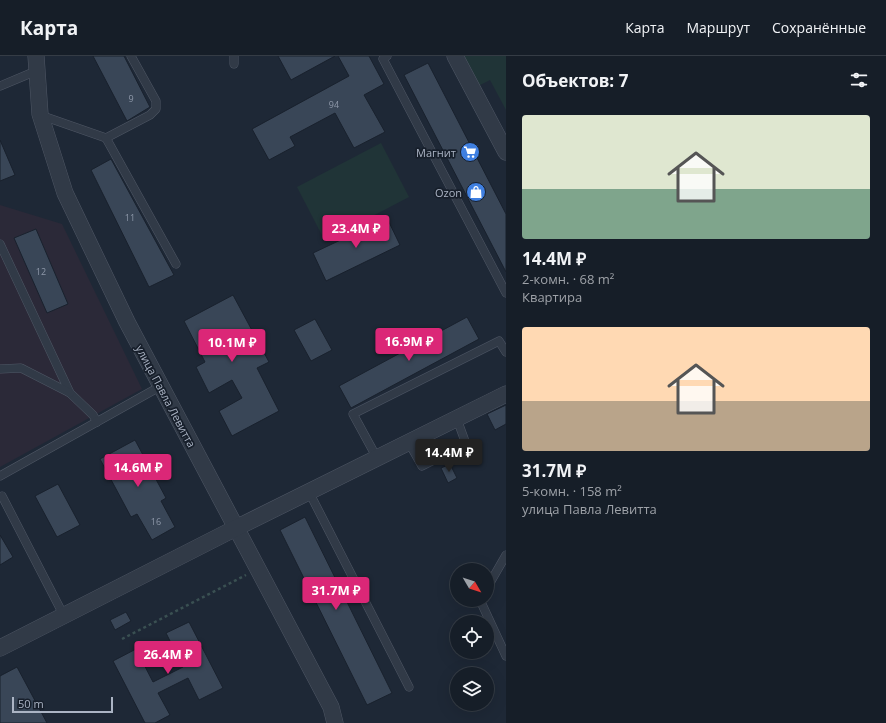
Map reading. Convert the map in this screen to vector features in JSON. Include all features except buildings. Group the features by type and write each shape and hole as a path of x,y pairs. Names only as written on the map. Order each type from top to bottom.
{"street":[{"path":"455,56 506,152"},
{"name":"улица Павла Левитта","path":"36,63 40,114 65,193 127,322 237,528 330,707 334,723"},
{"path":"0,648 506,394"}],"lane":[{"path":"106,138 150,114 156,109 156,101 131,56"},
{"path":"388,56 383,58 506,293"},
{"path":"0,86 36,63"},
{"path":"40,114 106,138 176,264"},
{"path":"0,244 70,393"},
{"path":"377,458 353,414 499,341 506,352"},
{"path":"0,369 21,368 70,393 93,415 97,422"},
{"path":"0,476 161,386"},
{"path":"409,443 422,466 466,444 457,419"},
{"path":"309,492 409,687"},
{"path":"2,496 64,616"},
{"path":"494,576 506,555"},
{"path":"483,607 506,656"}],"path":[{"path":"122,639 250,572"}],"shaded area":[{"path":"0,205 62,224 142,389 0,467"}],"green space":[{"path":"460,56 506,56 506,110 490,80 476,87"},
{"path":"381,143 409,197 325,241 297,187"}],"place":[{"name":"Магнит","path":"470,152"},
{"name":"Ozon","path":"476,192"}]}
